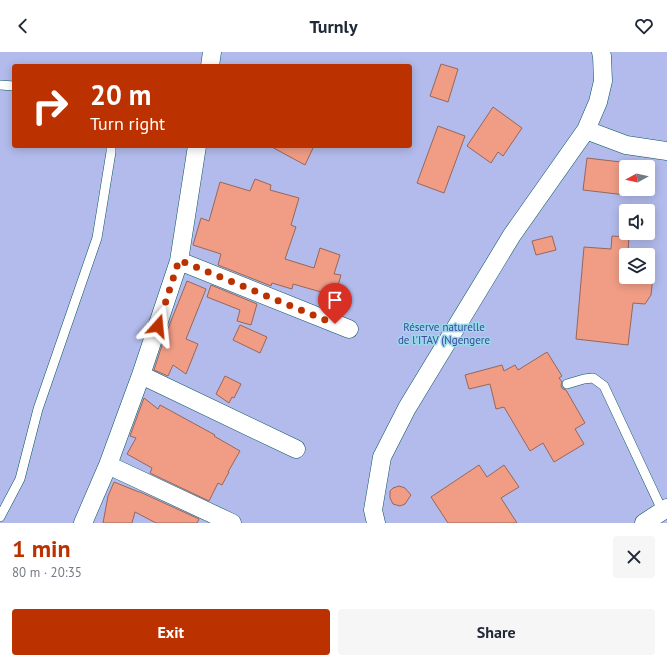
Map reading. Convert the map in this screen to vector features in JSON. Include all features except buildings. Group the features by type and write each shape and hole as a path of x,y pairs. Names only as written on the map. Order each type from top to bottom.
{"street":[{"path":"210,64 212,52"},
{"path":"376,523 373,510 382,457 407,408 512,235 586,130 598,102 603,81 602,56 600,52"},
{"path":"586,130 626,145 667,151"},
{"path":"83,523 108,465 141,375 179,260 197,148"},
{"path":"179,260 349,329"},
{"path":"141,375 296,449"},
{"path":"108,465 232,523"},
{"path":"644,523 665,509"}],"lane":[{"path":"0,84 12,86"},
{"path":"0,517 20,479 38,409 97,238 111,152 110,148"},
{"path":"567,384 593,378 604,386 665,509"}],"green space":[{"name":"Réserve naturelle de l'ITAV (Ngengere","path":"0,52 667,52 667,523 0,523"}],"route":[{"path":"158,326 179,260 335,324"}]}
